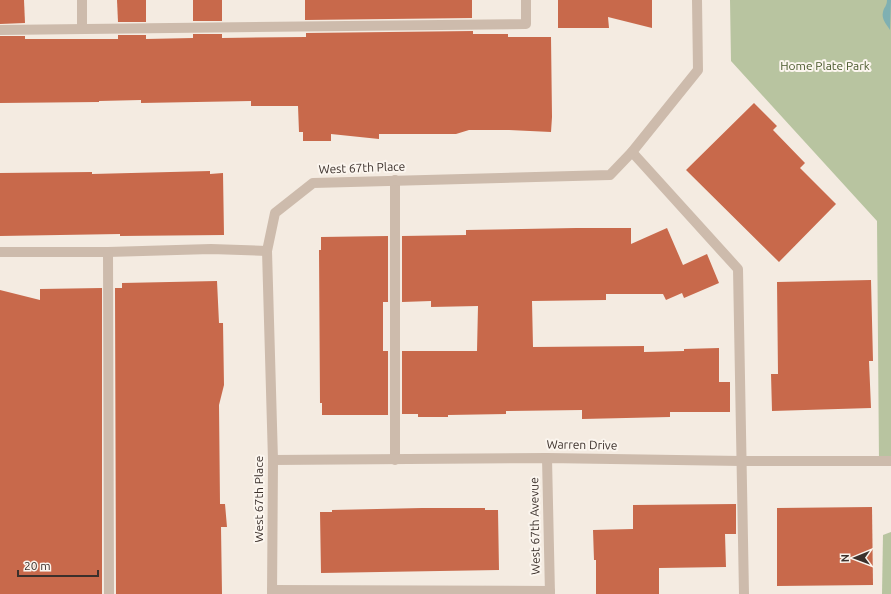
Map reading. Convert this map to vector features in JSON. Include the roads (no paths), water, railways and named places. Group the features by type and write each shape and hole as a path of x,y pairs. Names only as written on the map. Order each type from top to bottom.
{"street":[{"path":"82,0 82,29"},
{"path":"0,30 526,24 526,0"},
{"name":"West 67th Place","path":"272,592 273,460 267,252 275,213 313,182 610,175 632,152 698,70 697,0"},
{"path":"632,152 738,269 744,594"},
{"path":"394,460 395,180"},
{"path":"0,252 108,252 211,249 267,252"},
{"path":"108,252 109,594"},
{"name":"Warren Drive","path":"273,460 547,458 741,461 891,460"},
{"name":"West 67th Avevue","path":"547,458 550,593"},
{"path":"272,592 550,593"}],"water":[{"path":"887,0 891,0 890,30 883,17"}],"park label":[{"name":"Home Plate Park","path":"825,66"}]}
